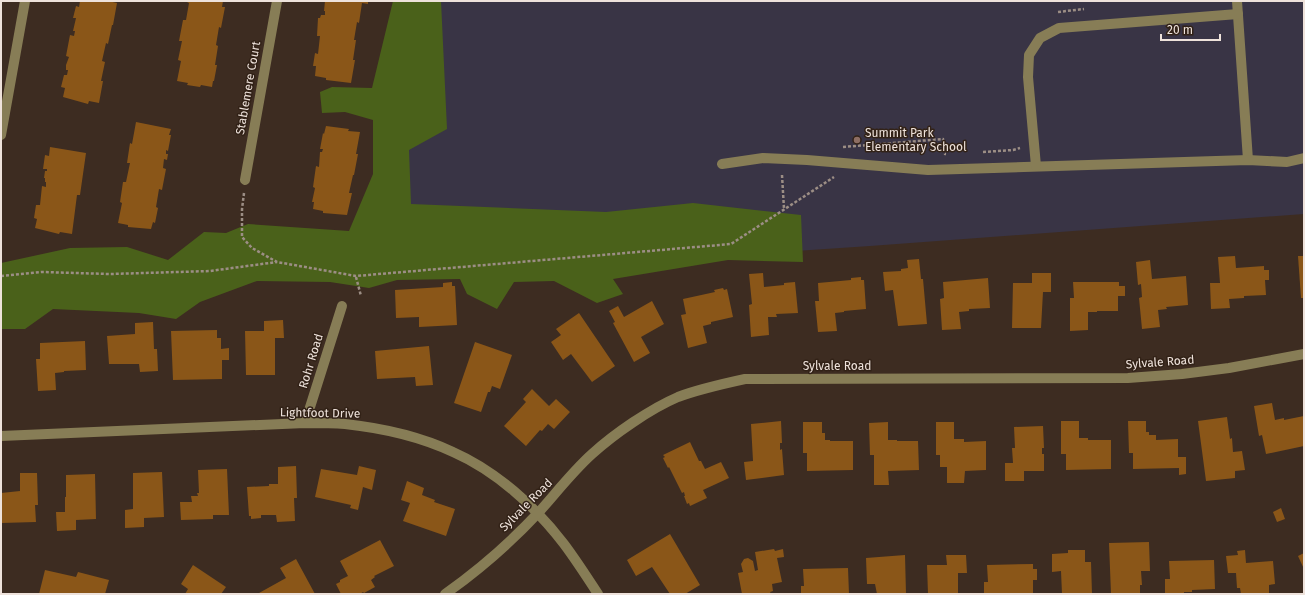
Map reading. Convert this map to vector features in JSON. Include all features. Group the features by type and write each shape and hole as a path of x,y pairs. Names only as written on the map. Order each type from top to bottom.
{"street":[{"path":"1,134 3,110 26,1"},
{"name":"Stablemere Court","path":"245,180 277,1"},
{"path":"1237,1 1248,160"},
{"path":"1036,166 1028,77 1029,55 1040,38 1059,28 1238,14"},
{"path":"722,164 763,158 928,170 1248,160 1287,162 1304,158"},
{"name":"Rohr Road","path":"305,423 342,306"},
{"name":"Sylvale Road","path":"445,594 493,556 537,513 591,454 616,434 645,415 677,398 712,386 745,379 1128,378 1229,368 1304,354"},
{"name":"Lightfoot Drive","path":"1,436 305,423 343,424 378,428 418,438 453,452 490,473 507,486 537,513 564,543 598,594"}],"path":[{"path":"782,175 784,209"},
{"path":"1,276 42,272 110,274 210,271 277,262 356,276 731,244 835,177"},
{"path":"245,180 242,210 242,237 252,248 277,262"},
{"path":"356,276 361,296"}],"shaded area":[{"name":"Summit Park Elementary School","path":"433,1 1304,1 1304,214 870,246 373,279"}],"green space":[{"path":"393,1 441,1 447,129 409,150 411,204 606,212 693,203 801,215 803,262 728,260 613,279 623,294 597,303 554,281 514,282 497,309 467,294 460,279 397,280 369,288 330,282 257,281 200,302 176,319 139,313 53,309 25,329 1,329 1,263 70,248 127,247 168,260 204,232 226,233 248,224 349,231 373,174 373,120 345,112 322,113 320,92 332,87 372,88"}],"building":[{"path":"80,1 108,1 117,3 113,25 108,44 106,43 102,61 105,62 101,81 103,81 99,103 89,101 88,104 63,97 65,88 61,87 64,75 67,75 68,70 66,70 66,65 69,57 66,56 70,35 74,36 75,31 73,31 76,18 73,18 76,6 79,7"},
{"path":"187,1 223,1 222,7 225,7 221,28 219,27 216,45 218,46 215,65 217,65 212,87 187,85 188,83 177,81 181,61 178,60 182,41 179,41 183,20 186,20 189,3"},
{"path":"325,1 368,1 368,4 362,3 359,23 357,22 354,40 356,40 353,60 355,60 351,83 326,80 326,78 315,76 316,66 313,66 315,53 318,54 320,36 317,36 318,18 320,18 321,15 325,15"},
{"path":"136,122 171,129 168,151 166,150 166,154 168,154 167,160 164,159 163,168 166,169 162,190 159,189 156,207 158,208 155,223 153,222 151,229 128,227 128,225 118,223 122,203 120,202 123,182 126,182 130,163 127,163 130,143 132,144"},
{"path":"326,126 360,132 356,154 358,154 349,193 352,193 347,215 323,213 323,211 313,209 314,202 312,202 315,188 313,187 316,166 319,167 320,152 322,152 323,149 320,149"},
{"path":"50,147 86,153 80,195 77,195 72,234 60,232 59,234 35,228 37,219 34,218 36,205 40,205 42,186 46,187 44,178 45,171 47,171 47,169 43,169 45,155 49,156"},
{"path":"1235,256 1236,268 1264,266 1264,270 1269,270 1269,280 1265,280 1266,295 1244,296 1244,298 1229,299 1230,308 1211,309 1210,283 1220,283 1218,257"},
{"path":"1298,256 1304,256 1304,298 1301,298"},
{"path":"919,259 921,279 923,279 927,324 898,326 893,290 885,291 883,272 901,271 901,269 908,268 907,260"},
{"path":"1150,260 1152,279 1186,276 1188,305 1166,307 1167,309 1158,310 1160,327 1142,329 1139,298 1142,297 1141,284 1138,285 1136,262"},
{"path":"763,273 764,287 784,285 784,283 795,282 798,313 776,314 777,317 768,317 769,335 751,337 749,305 752,304 749,274"},
{"path":"1032,273 1051,273 1051,292 1043,292 1041,328 1012,328 1013,283 1032,283"},
{"path":"861,277 861,280 864,280 866,309 835,313 837,331 818,332 815,301 819,301 818,283 851,280 851,278"},
{"path":"988,278 990,308 969,309 969,311 959,312 961,329 942,330 940,299 944,298 943,282"},
{"path":"452,282 452,286 455,286 457,325 419,327 419,317 396,318 395,290 443,287 443,283"},
{"path":"1073,282 1119,282 1119,286 1125,286 1125,296 1118,296 1118,311 1088,312 1088,330 1070,331 1070,298 1074,298"},
{"path":"723,288 724,290 727,289 733,317 711,322 711,324 703,326 707,343 688,348 681,315 686,314 683,299 715,292 714,290"},
{"path":"652,301 664,324 641,337 650,353 634,362 613,323 615,322 609,311 618,306 624,317"},
{"path":"579,313 615,366 592,382 571,354 563,360 551,342 561,335 556,329"},
{"path":"283,320 284,338 275,338 275,375 246,375 245,331 264,331 264,321"},
{"path":"153,322 154,349 157,349 158,371 140,372 139,364 109,364 107,336 135,334 135,323"},
{"path":"217,330 217,338 221,338 221,349 229,348 229,360 222,360 222,379 173,380 171,331"},
{"path":"85,341 86,370 55,373 56,390 38,391 36,359 40,359 40,343"},
{"path":"475,342 512,355 500,389 492,386 490,392 488,392 481,412 454,403"},
{"path":"429,346 433,385 416,386 415,377 377,379 375,351"},
{"path":"532,389 549,406 556,399 570,412 554,429 548,424 542,431 540,430 526,446 504,426 526,402 523,399"},
{"path":"1272,403 1275,420 1284,418 1284,420 1304,416 1304,446 1266,454 1262,435 1259,436 1254,406"},
{"path":"1227,417 1230,439 1232,438 1233,452 1242,451 1245,470 1235,471 1235,478 1206,481 1198,421"},
{"path":"781,421 782,443 780,443 780,450 782,449 784,475 746,480 744,462 753,461 751,424"},
{"path":"1061,421 1079,421 1079,438 1088,438 1088,440 1111,440 1111,469 1066,470 1066,454 1061,454"},
{"path":"1128,421 1146,421 1146,432 1149,432 1149,435 1156,435 1156,440 1178,439 1178,457 1186,457 1186,474 1179,475 1179,468 1133,469 1133,453 1129,453"},
{"path":"803,422 822,422 822,433 825,433 825,440 853,441 853,470 807,471 807,453 803,453"},
{"path":"888,422 888,440 918,441 919,470 888,471 889,485 874,485 874,455 870,455 869,423"},
{"path":"936,422 954,422 954,439 964,439 964,442 986,441 986,470 965,471 964,483 947,483 947,467 940,467 940,455 936,455"},
{"path":"1043,426 1044,448 1042,448 1042,454 1044,454 1044,471 1024,471 1024,481 1005,481 1005,463 1013,463 1012,448 1015,448 1014,427"},
{"path":"690,442 699,461 701,461 705,469 721,462 729,478 703,490 707,498 690,506 689,503 687,504 684,492 682,493 663,458 665,457 663,455"},
{"path":"296,466 297,498 294,498 295,521 277,522 276,515 261,515 261,518 251,519 251,516 249,516 247,487 278,484 278,467"},
{"path":"359,466 376,470 372,490 363,487 358,510 350,508 351,505 315,497 321,469 357,475"},
{"path":"227,469 229,515 213,515 213,519 181,520 180,502 192,502 191,496 198,496 198,470"},
{"path":"162,472 164,517 144,518 144,527 125,528 125,510 133,509 133,473"},
{"path":"20,473 37,473 38,505 35,505 36,522 1,523 1,493 20,491"},
{"path":"95,474 96,519 76,520 76,530 57,531 56,512 65,512 66,475"},
{"path":"407,481 424,488 422,495 435,500 434,502 455,509 446,536 403,521 410,503 401,500"},
{"path":"1281,508 1285,519 1277,522 1273,512"},
{"path":"670,534 700,585 685,594 670,594 652,567 636,576 627,560"},
{"path":"380,540 394,566 374,576 375,577 371,580 375,587 364,593 341,594 336,584 348,576 340,561"},
{"path":"1149,542 1150,571 1141,571 1142,585 1140,585 1140,594 1111,594 1109,543"},
{"path":"774,549 775,551 783,549 784,557 777,558 782,582 772,584 773,591 770,592 771,594 742,594 738,573 743,572 741,564 744,559 748,558 753,561 755,571 758,570 755,552"},
{"path":"1068,550 1085,550 1085,562 1091,562 1092,594 1062,594 1061,571 1052,572 1052,554 1068,553"},
{"path":"1245,550 1246,563 1273,561 1275,584 1269,585 1269,594 1241,594 1240,588 1237,588 1236,573 1228,573 1226,556 1238,555 1237,551"},
{"path":"1304,553 1304,569 1298,556"},
{"path":"905,555 906,594 877,594 875,584 867,584 866,558"},
{"path":"946,555 966,555 967,573 958,573 958,594 928,594 927,565 947,565"},
{"path":"296,559 315,594 259,593 286,578 280,568"},
{"path":"1214,560 1215,589 1192,590 1192,592 1184,592 1184,594 1165,594 1165,579 1170,579 1169,561"},
{"path":"1033,564 1033,569 1037,569 1037,580 1033,580 1033,593 984,594 984,582 988,582 987,565"},
{"path":"193,565 226,587 221,594 185,594 188,589 181,584"},
{"path":"848,568 849,594 801,594 801,586 804,586 803,569"},
{"path":"45,570 76,577 78,572 109,580 105,594 39,594"}],"place":[{"name":"Summit Park Elementary School","path":"857,140"}]}
